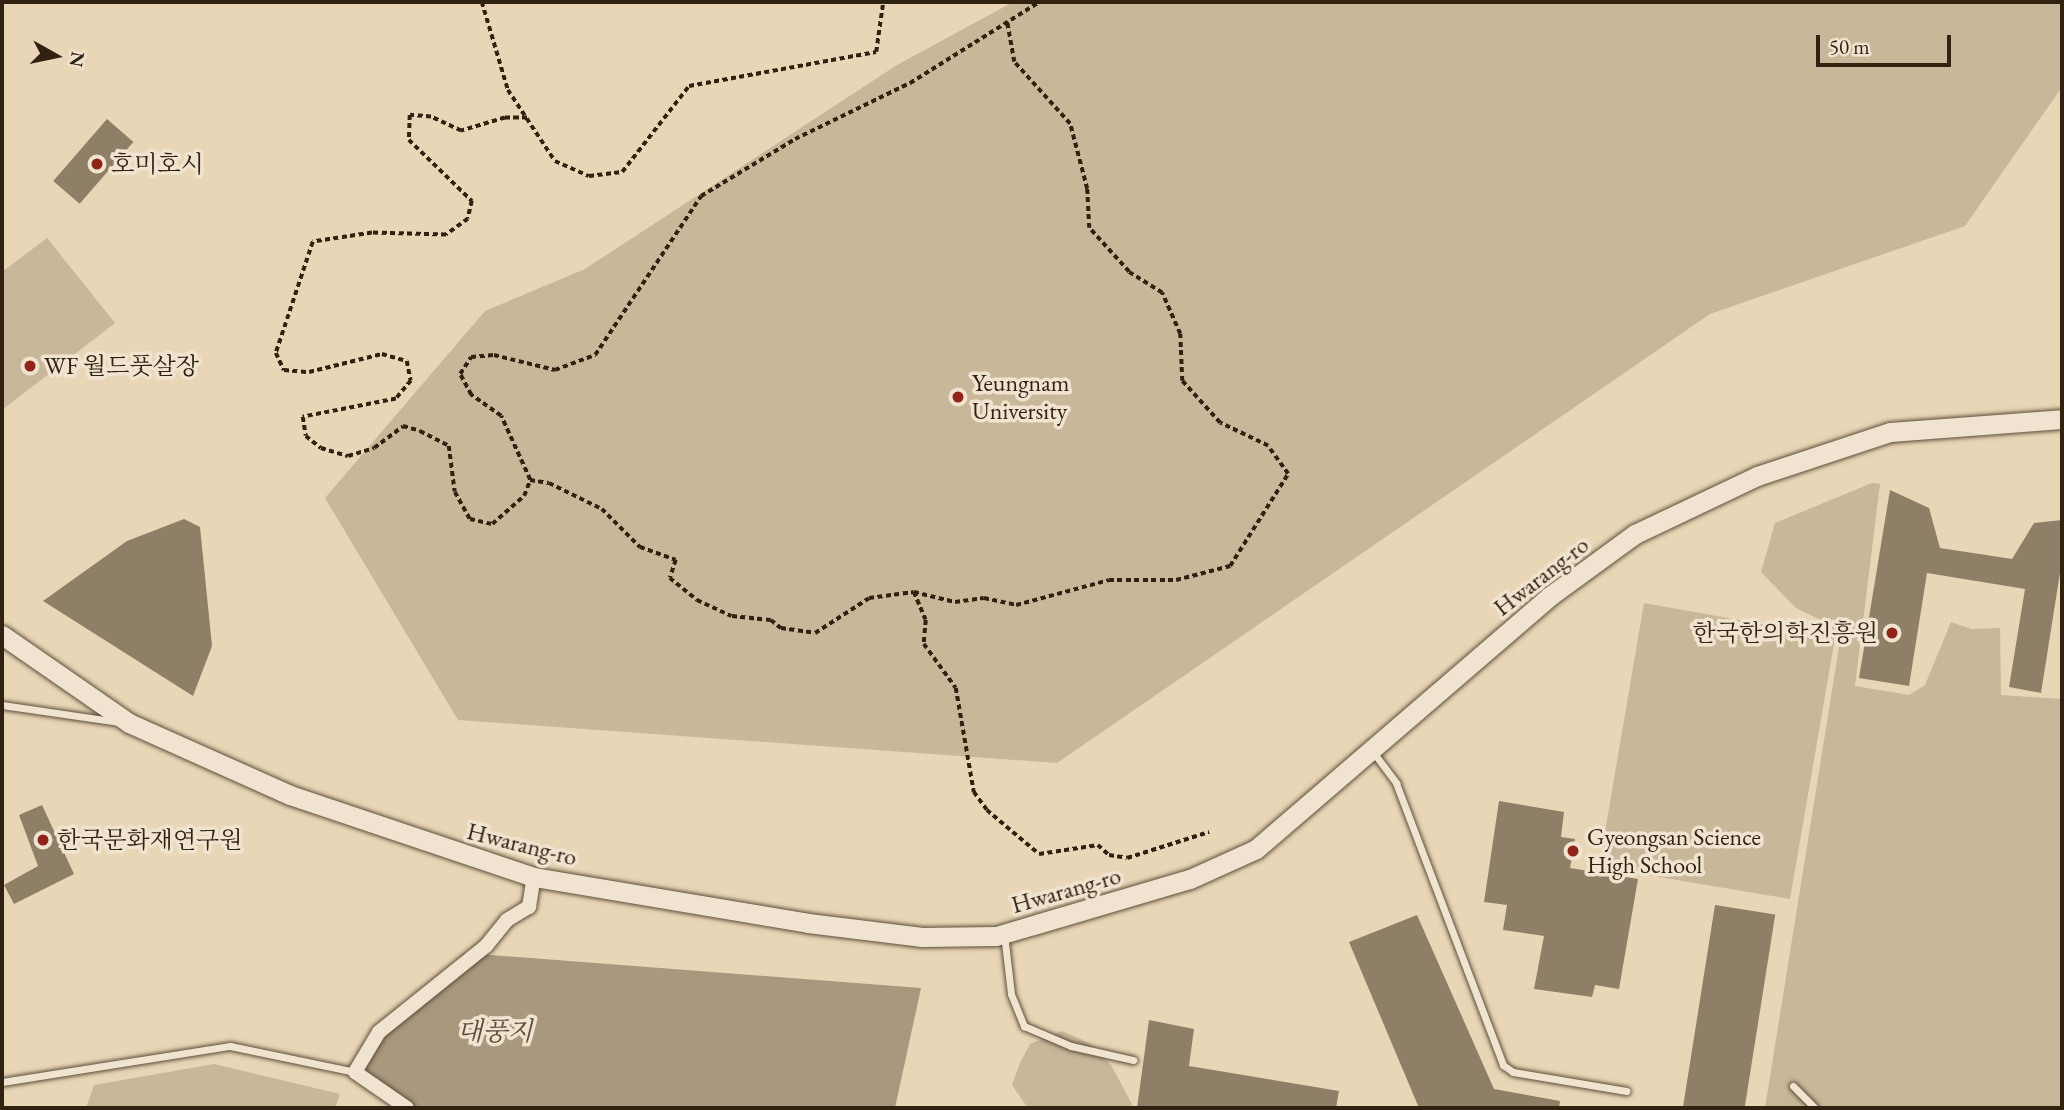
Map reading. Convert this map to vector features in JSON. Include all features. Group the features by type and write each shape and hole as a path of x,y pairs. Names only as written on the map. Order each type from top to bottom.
{"street":[{"name":"Hwarang-ro","path":"2,635 129,723 290,795 534,877 897,934 1004,933 1190,879 1255,849 1373,752 1550,596 1636,534 1757,476 1890,432 2062,419"},
{"path":"407,1108 355,1072 379,1032 486,946 507,920 529,907 534,877"}],"lane":[{"path":"2,705 129,723"},
{"path":"1373,752 1396,783 1503,1065 1513,1072 1626,1091"},
{"path":"1004,933 1011,995 1024,1026 1071,1046 1133,1060"},
{"path":"2,1082 230,1046 355,1072"},
{"path":"1793,1086 1815,1108"}],"path":[{"path":"482,2 508,90 555,161 589,176 622,172 689,86 876,52 884,2"},
{"path":"527,118 505,118 461,131 431,117 410,115 409,140 472,201 468,219 446,235 372,233 313,242 276,353 284,370 309,372 382,354 407,361 411,381 396,400 303,416 306,436 321,448 348,456 374,448 403,426 420,430 449,446 455,492 470,519 492,524 524,496 530,480 500,416 471,396 460,374 471,357 494,355 555,370 594,355 701,196 1007,24 1039,2"},
{"path":"530,480 549,483 602,509 640,547 676,560 670,578 697,600 732,616 771,620 781,628 815,633 869,598 914,592 955,602 984,598 1016,605 1109,580 1176,580 1230,566 1288,474 1268,446 1220,423 1182,381 1181,334 1162,293 1129,272 1089,228 1087,189 1070,124 1014,62 1007,24"},
{"path":"914,592 926,620 924,644 956,688 974,792 987,810 1040,853 1098,845 1108,855 1127,858 1209,832"}],"shaded area":[{"name":"Yeungnam University","path":"1013,2 2062,2 2062,87 1965,226 1710,314 1057,763 458,720 325,498 485,311 585,269 897,65"},
{"name":"WF 월드풋살장","path":"47,238 115,323 2,410 2,272"},
{"path":"1872,483 1880,484 1855,686 1909,695 1925,685 1951,622 1971,629 2000,628 2001,695 2062,699 2062,1108 1765,1108 1839,647 1835,638 1790,899 1599,867 1644,603 1835,637 1831,625 1796,608 1761,572 1775,523"},
{"path":"1062,1031 1089,1043 1111,1065 1134,1108 1028,1108 1012,1085 1020,1063 1030,1044"},
{"path":"214,1064 340,1094 335,1108 86,1108 94,1085"}],"water":[{"name":"대풍지","path":"464,953 921,988 895,1108 394,1108 355,1072 379,1032 416,1005"}],"building":[{"name":"호미호시","path":"107,119 133,142 80,204 53,181"},
{"name":"한국한의학진흥원","path":"1890,490 1929,508 1940,548 2012,559 2034,523 2062,520 2062,560 2041,693 2009,687 2025,589 1927,573 1909,686 1859,678"},
{"path":"184,519 200,527 212,646 193,696 43,601 127,541"},
{"path":"1499,801 1564,812 1561,837 1575,839 1570,868 1638,879 1619,989 1595,985 1592,997 1534,989 1544,936 1503,930 1507,905 1484,902"},
{"name":"한국문화재연구원","path":"42,805 74,874 14,904 4,885 38,866 19,815"},
{"path":"1715,905 1775,915 1745,1108 1683,1108"},
{"path":"1417,915 1494,1089 1560,1101 1559,1108 1419,1108 1349,942"},
{"path":"1149,1020 1194,1029 1189,1066 1339,1091 1336,1108 1137,1108"}],"place":[{"name":"호미호시","path":"97,164"},
{"name":"WF 월드풋살장","path":"30,366"},
{"name":"Yeungnam University","path":"958,397"},
{"name":"한국한의학진흥원","path":"1892,633"},
{"name":"한국문화재연구원","path":"43,840"},
{"name":"Gyeongsan Science High School","path":"1573,851"}]}
